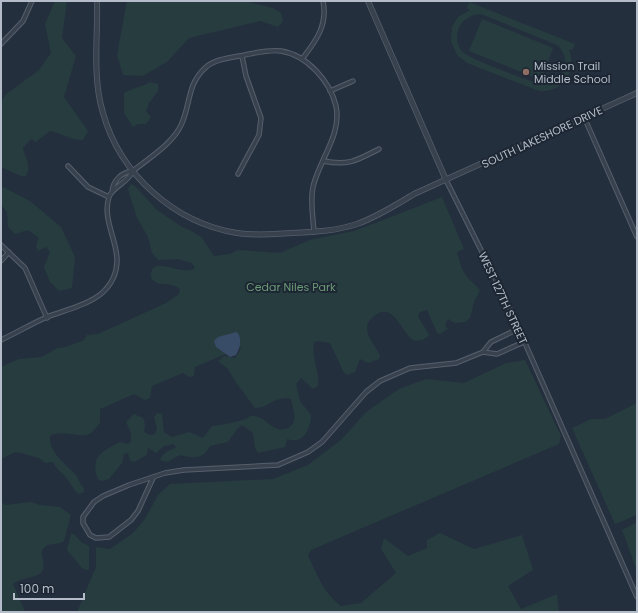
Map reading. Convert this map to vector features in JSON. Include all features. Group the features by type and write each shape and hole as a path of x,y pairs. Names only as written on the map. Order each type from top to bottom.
{"street":[{"path":"1,44 23,22 32,1"},
{"name":"SOUTH LAKESHORE DRIVE","path":"96,1 98,84 102,112 113,140 133,171 153,193 193,220 211,227 238,234 257,235 314,232 336,230 358,224 446,180 637,93"},
{"path":"302,59 321,33 325,19 323,1"},
{"name":"WEST 127TH STREET","path":"368,1 446,180 524,342 637,597"},
{"path":"112,192 130,177 133,171 168,142 182,124 193,82 206,66 222,59 280,50 296,55 316,70 327,84 336,106 336,129 313,185 312,196 314,232"},
{"path":"238,174 259,135 261,118 246,76 242,56"},
{"path":"330,91 353,80"},
{"path":"584,117 637,237"},
{"path":"323,161 341,164 354,162 379,149"},
{"path":"68,166 88,187 109,197"},
{"path":"1,340 47,318 95,298 102,293 112,281 117,260 108,218 109,197 116,180 126,172 133,171"},
{"path":"1,245 24,268 47,318"},
{"path":"1,261 9,252"},
{"path":"153,478 138,511 123,528 109,537 102,538 96,538 86,530 83,523 83,517 94,502 103,496 129,485 165,473 184,470 263,466 283,463 308,452 322,442 366,392 380,381 410,368 456,363 483,352 491,342 518,329"},
{"path":"483,352 497,354 524,342"}],"green space":[{"path":"55,1 67,1 62,38 76,56 64,97 88,131 83,140 74,139 50,131 36,142 31,139 23,148 28,166 28,173 26,176 21,176 1,167 1,103 5,95 39,70 51,53 45,24"},
{"path":"127,1 245,1 273,8 281,13 283,21 278,27 260,21 189,38 167,62 143,76 123,75 117,55"},
{"path":"469,2 575,44 572,50 569,49 571,65 570,72 566,79 562,84 555,88 548,91 539,91 467,63 457,55 451,41 452,27 458,17 470,10 467,8","holes":["481,14 557,45 565,56 564,69 561,75 556,79 550,83 543,84 516,76 469,56 460,48 457,41 457,34 465,20 471,16"]},
{"path":"482,19 553,48 541,80 469,51"},
{"path":"150,82 158,84 158,91 149,103 146,111 151,117 146,124 138,124 133,127 124,113 124,93"},
{"name":"Cedar Niles Park","path":"131,184 135,186 157,210 182,227 190,230 202,238 214,256 230,254 238,250 280,253 310,240 354,231 442,197 464,249 457,252 462,269 467,277 480,290 474,302 470,318 465,322 455,323 448,319 445,325 448,329 440,334 437,333 427,310 420,312 418,315 419,318 429,336 422,340 415,341 410,337 392,314 386,312 380,313 372,318 367,327 369,337 380,356 379,359 368,363 360,359 355,372 347,375 343,371 330,343 318,341 314,342 313,348 318,375 318,386 313,389 301,378 296,384 300,401 311,415 310,426 302,438 298,440 287,439 285,447 258,453 255,448 253,433 242,425 237,429 228,442 210,446 201,456 189,457 180,455 167,462 160,460 162,455 166,452 176,448 174,444 164,446 156,453 148,448 147,455 134,462 130,460 128,453 124,454 122,463 109,479 101,481 98,479 95,465 99,456 108,448 120,442 127,444 131,442 131,433 126,422 134,414 143,418 145,424 144,432 150,435 155,434 157,429 154,417 157,413 162,414 164,432 172,437 189,432 203,438 212,426 246,419 250,416 261,418 278,429 288,428 294,419 291,399 285,398 276,400 259,408 255,408 228,369 218,361 224,356 235,358 242,347 195,367 194,376 189,377 183,373 152,386 150,398 145,400 134,394 100,409 100,423 91,433 83,435 61,433 50,436 50,442 55,453 76,475 84,488 84,492 79,494 75,491 53,462 45,463 41,459 16,452 1,459 1,367 19,359 41,357 58,348 66,347 84,340 87,335 98,334 166,303 179,294 180,289 172,285 157,283 151,278 153,268 163,266 190,270 195,268 192,263 178,259 158,260 152,253 148,237 137,218 128,189"},
{"path":"1,186 30,201 61,227 75,257 72,288 59,291 50,282 44,267 50,252 46,247 38,251 36,246 39,238 28,230 15,234 8,227 7,212 1,205"},
{"path":"525,360 561,436 559,444 311,550 308,555 325,589 341,606 361,603 396,573 381,549 384,538 408,556 427,548 427,540 440,533 474,549 522,535 533,570 508,586 521,609 557,594 559,612 77,612 96,567 96,547 110,549 133,533 145,519 158,495 170,484 273,479 308,465 341,440 366,412 399,389 426,379 464,383 506,363"},
{"path":"637,403 637,515 615,524 572,428 591,419 605,419"},
{"path":"1,502 6,505 31,502 40,505 60,507 71,515 64,541 47,545 42,550 44,564 42,572 35,576 17,581 13,584 25,612 1,612"},
{"path":"637,522 637,571 622,530"},
{"path":"71,534 74,534 81,542 89,546 89,569 86,570 82,568 67,550"}],"water":[{"path":"236,332 240,338 239,347 236,355 230,357 216,347 214,341 218,337"}],"place":[{"name":"Mission Trail Middle School","path":"526,72"}]}
